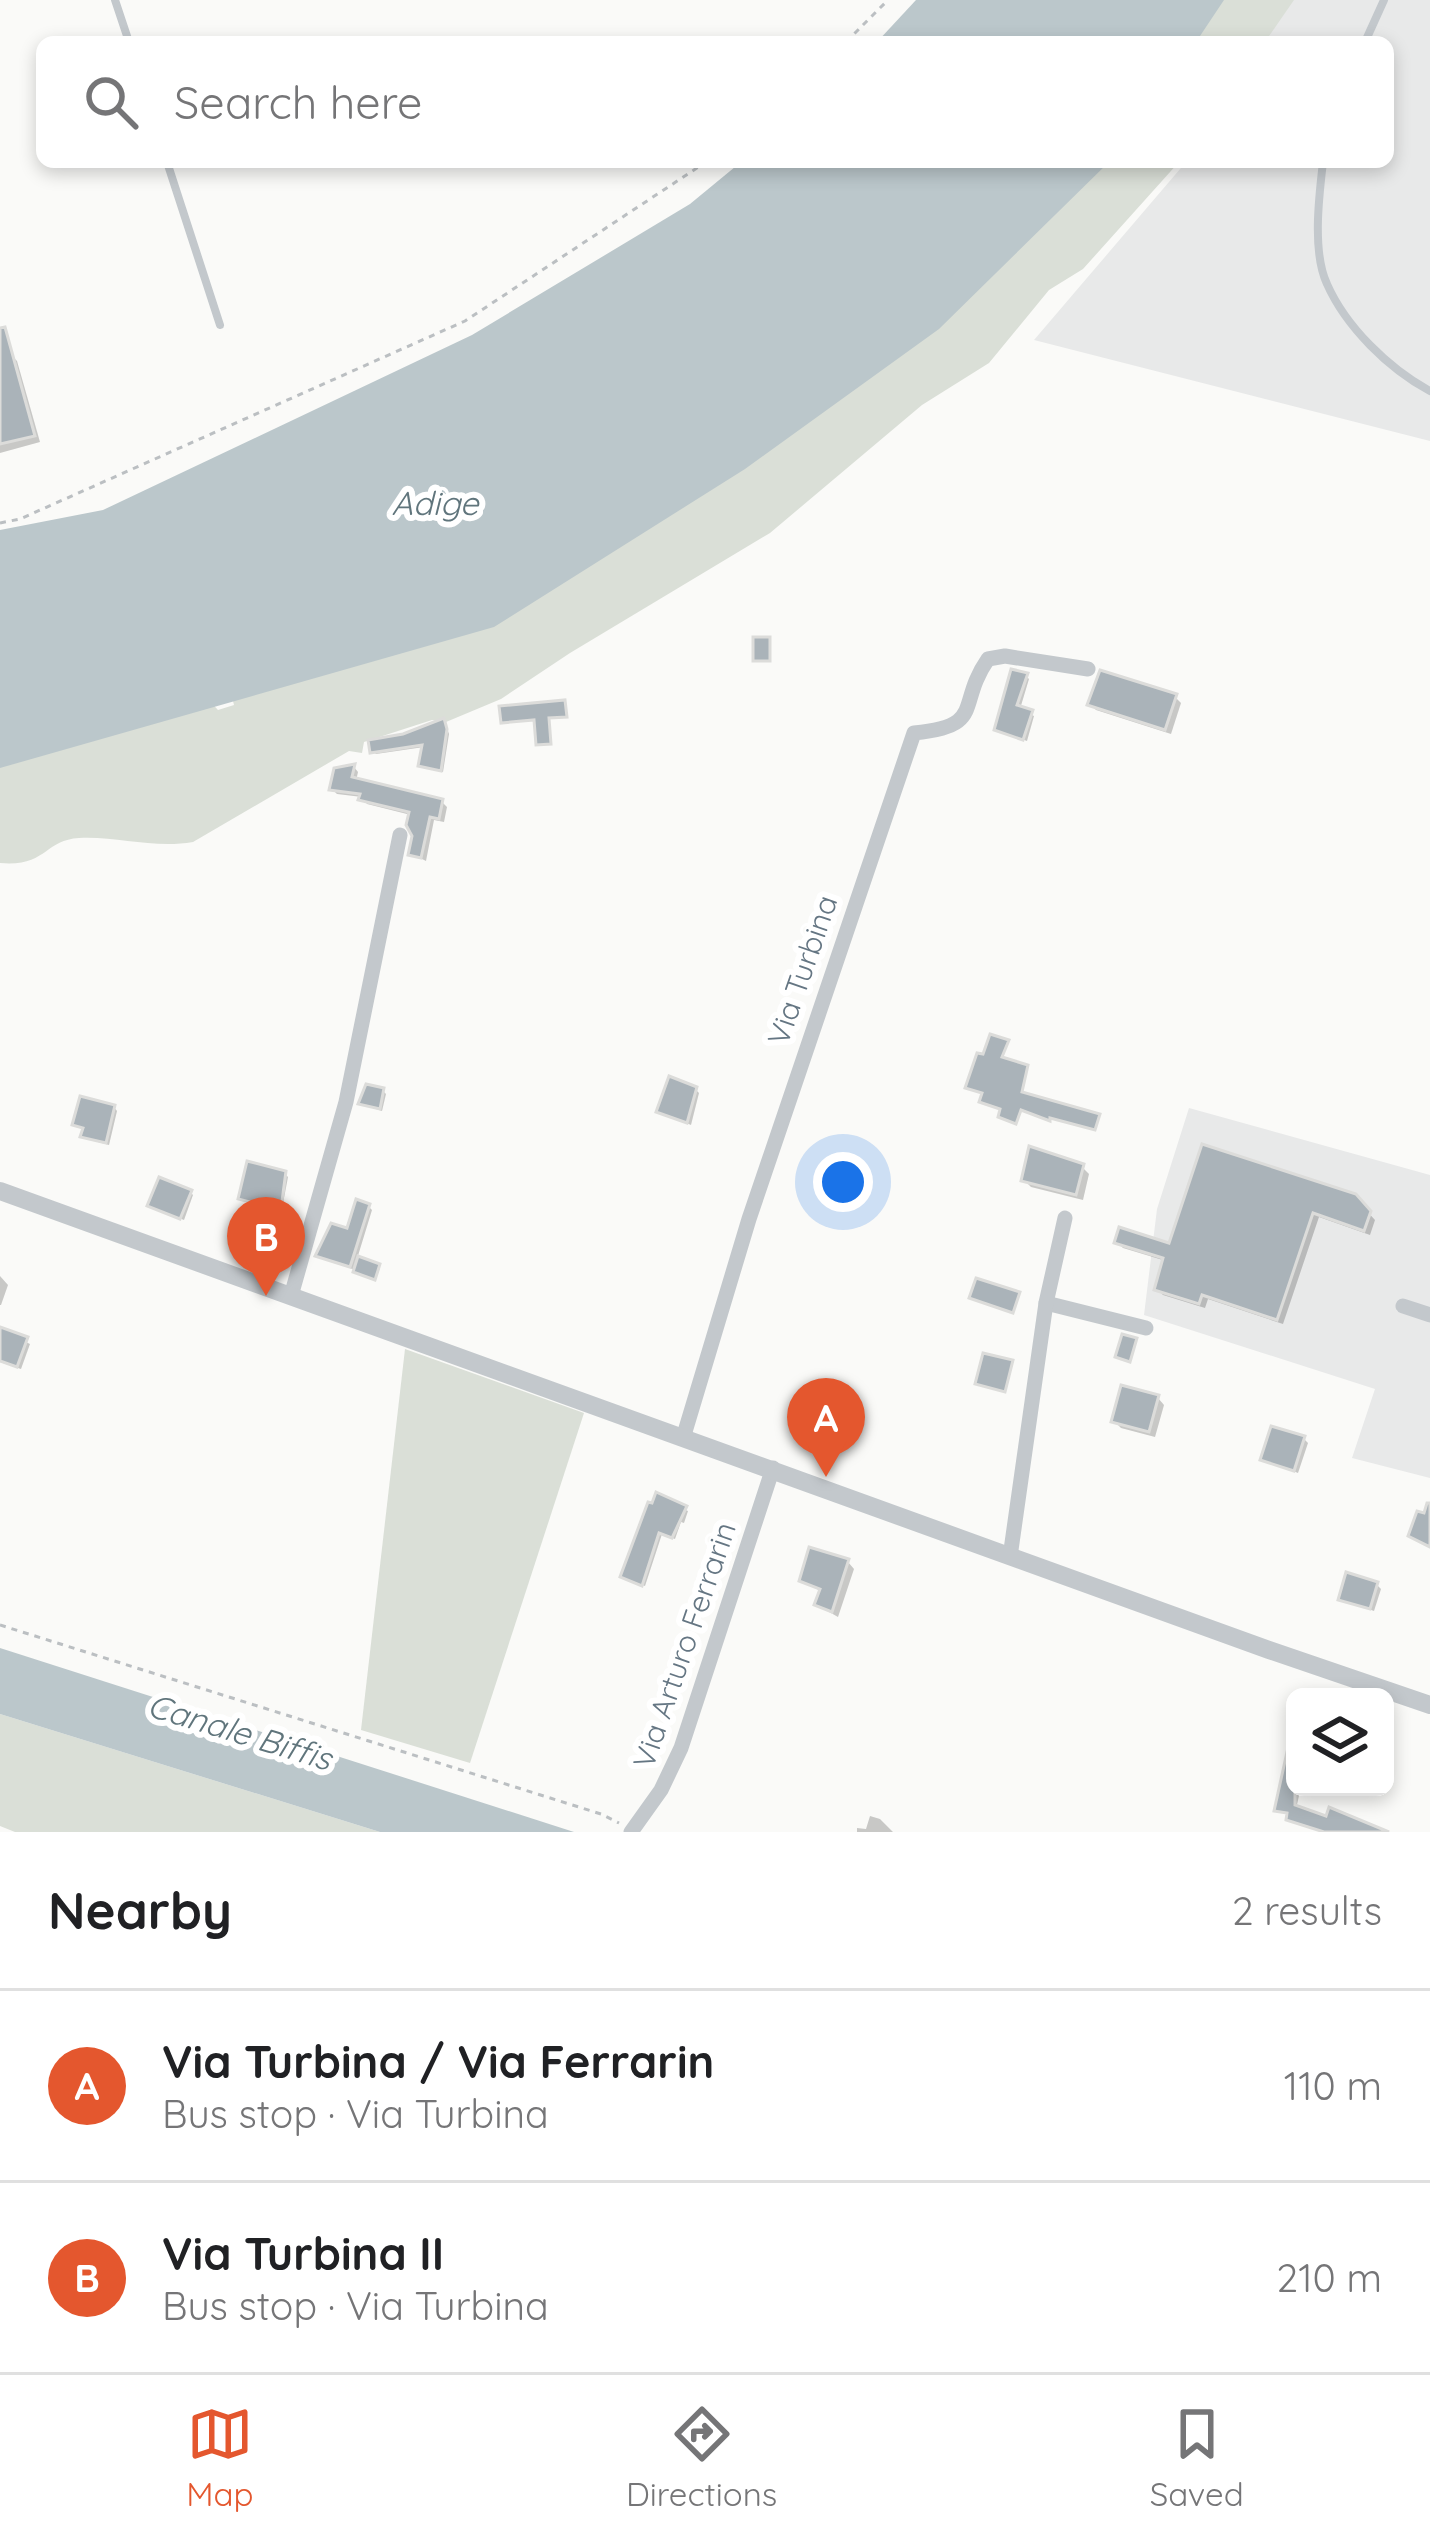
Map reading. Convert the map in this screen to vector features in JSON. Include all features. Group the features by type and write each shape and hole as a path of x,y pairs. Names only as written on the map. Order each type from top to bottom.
{"street":[{"name":"Via Turbina","path":"684,1436 749,1219 914,733 955,726 965,716 988,659 1005,656 1088,669"},
{"path":"291,1296 346,1102 400,835"},
{"path":"0,1191 1430,1705"},
{"path":"1010,1557 1046,1303 1065,1218"},
{"path":"1046,1303 1146,1328"},
{"path":"1403,1306 1430,1315"},
{"name":"Via Arturo Ferrarin","path":"632,1831 662,1790 681,1748 773,1468"}],"lane":[{"path":"115,0 127,36"},
{"path":"1368,36 1384,0"},
{"path":"169,168 220,325"},
{"path":"1322,168 1317,213 1325,281 1360,335 1430,391"}],"path":[{"path":"851,36 888,0"},
{"path":"0,523 20,519 465,321 697,168"},
{"path":"0,1625 579,1807 632,1831"}],"shaded area":[{"path":"1193,0 1294,0 1269,36 1148,36"},
{"path":"1289,0 1430,0 1430,441 1034,340 1181,168 1394,168 1394,36 1268,36"},
{"path":"1056,168 1174,168 1083,269 1049,290 989,363 922,405 770,533 501,699 446,722 432,720 364,742 362,753 349,751 193,842 79,838 58,843 27,861 0,863 0,748 192,682 218,710 234,705 229,685"},
{"path":"1189,1108 1430,1175 1430,1478 1352,1458 1375,1389 1144,1315 1157,1209"},
{"path":"405,1349 584,1413 470,1763 361,1730"},
{"path":"0,1714 380,1832 15,1832 0,1826"}],"water":[{"path":"916,0 1224,0 1200,36 883,36"},
{"name":"Adige","path":"734,168 1103,168 939,329 745,469 494,627 0,768 0,530 103,510 472,335 690,204"},
{"name":"Canale Biffis","path":"0,1648 574,1832 380,1832 0,1714"}],"building":[{"path":"5,327 35,436 0,444 0,328"},
{"path":"753,637 770,637 770,661 753,661"},
{"path":"1011,669 1028,673 1017,705 1033,710 1023,740 994,730"},
{"path":"1100,670 1177,694 1165,730 1087,705"},
{"path":"565,700 567,717 549,718 551,744 536,745 534,720 501,723 499,706"},
{"path":"444,718 447,729 441,771 418,766 422,745 370,753 368,740 403,734"},
{"path":"355,764 352,777 443,799 439,819 430,817 421,858 408,855 409,812 358,800 360,794 329,790 334,768"},
{"path":"990,1034 1009,1040 1002,1057 1028,1065 1022,1092 1100,1114 1095,1130 1021,1110 1016,1124 998,1117 1000,1109 979,1102 982,1093 965,1088 977,1053 983,1054"},
{"path":"669,1076 697,1087 687,1123 656,1112"},
{"path":"366,1084 384,1088 380,1109 358,1104"},
{"path":"80,1096 115,1105 106,1143 80,1137 83,1128 72,1125"},
{"path":"1202,1144 1356,1194 1371,1211 1364,1231 1313,1213 1277,1320 1202,1295 1199,1304 1154,1290 1163,1258 1114,1243 1119,1227 1169,1243"},
{"path":"1029,1146 1084,1164 1076,1195 1021,1181"},
{"path":"247,1161 286,1171 281,1209 260,1209 258,1204 238,1199"},
{"path":"159,1177 192,1190 180,1219 147,1206"},
{"path":"356,1199 370,1204 350,1267 315,1256 331,1223 347,1228"},
{"path":"358,1256 380,1264 375,1280 353,1272"},
{"path":"976,1278 1020,1292 1013,1313 969,1298"},
{"path":"0,1327 28,1337 17,1367 0,1361"},
{"path":"1122,1334 1137,1338 1130,1362 1115,1357"},
{"path":"983,1353 1013,1360 1005,1392 975,1384"},
{"path":"1121,1385 1159,1395 1149,1432 1111,1422"},
{"path":"1271,1426 1305,1436 1294,1471 1260,1460"},
{"path":"656,1492 687,1506 672,1538 659,1533 642,1586 620,1577"},
{"path":"1427,1503 1430,1547 1408,1536 1417,1511 1424,1513"},
{"path":"809,1547 849,1559 832,1612 814,1605 820,1589 799,1581"},
{"path":"1346,1572 1378,1582 1370,1609 1338,1600"},
{"path":"1286,1757 1286,1796 1295,1796 1295,1805 1326,1816 1329,1807 1389,1832 1324,1832 1286,1820 1287,1813 1274,1811"}],"place":[{"name":"Via Turbina II","path":"266,1296"},
{"name":"Via Turbina / Via Ferrarin","path":"826,1477"}]}
